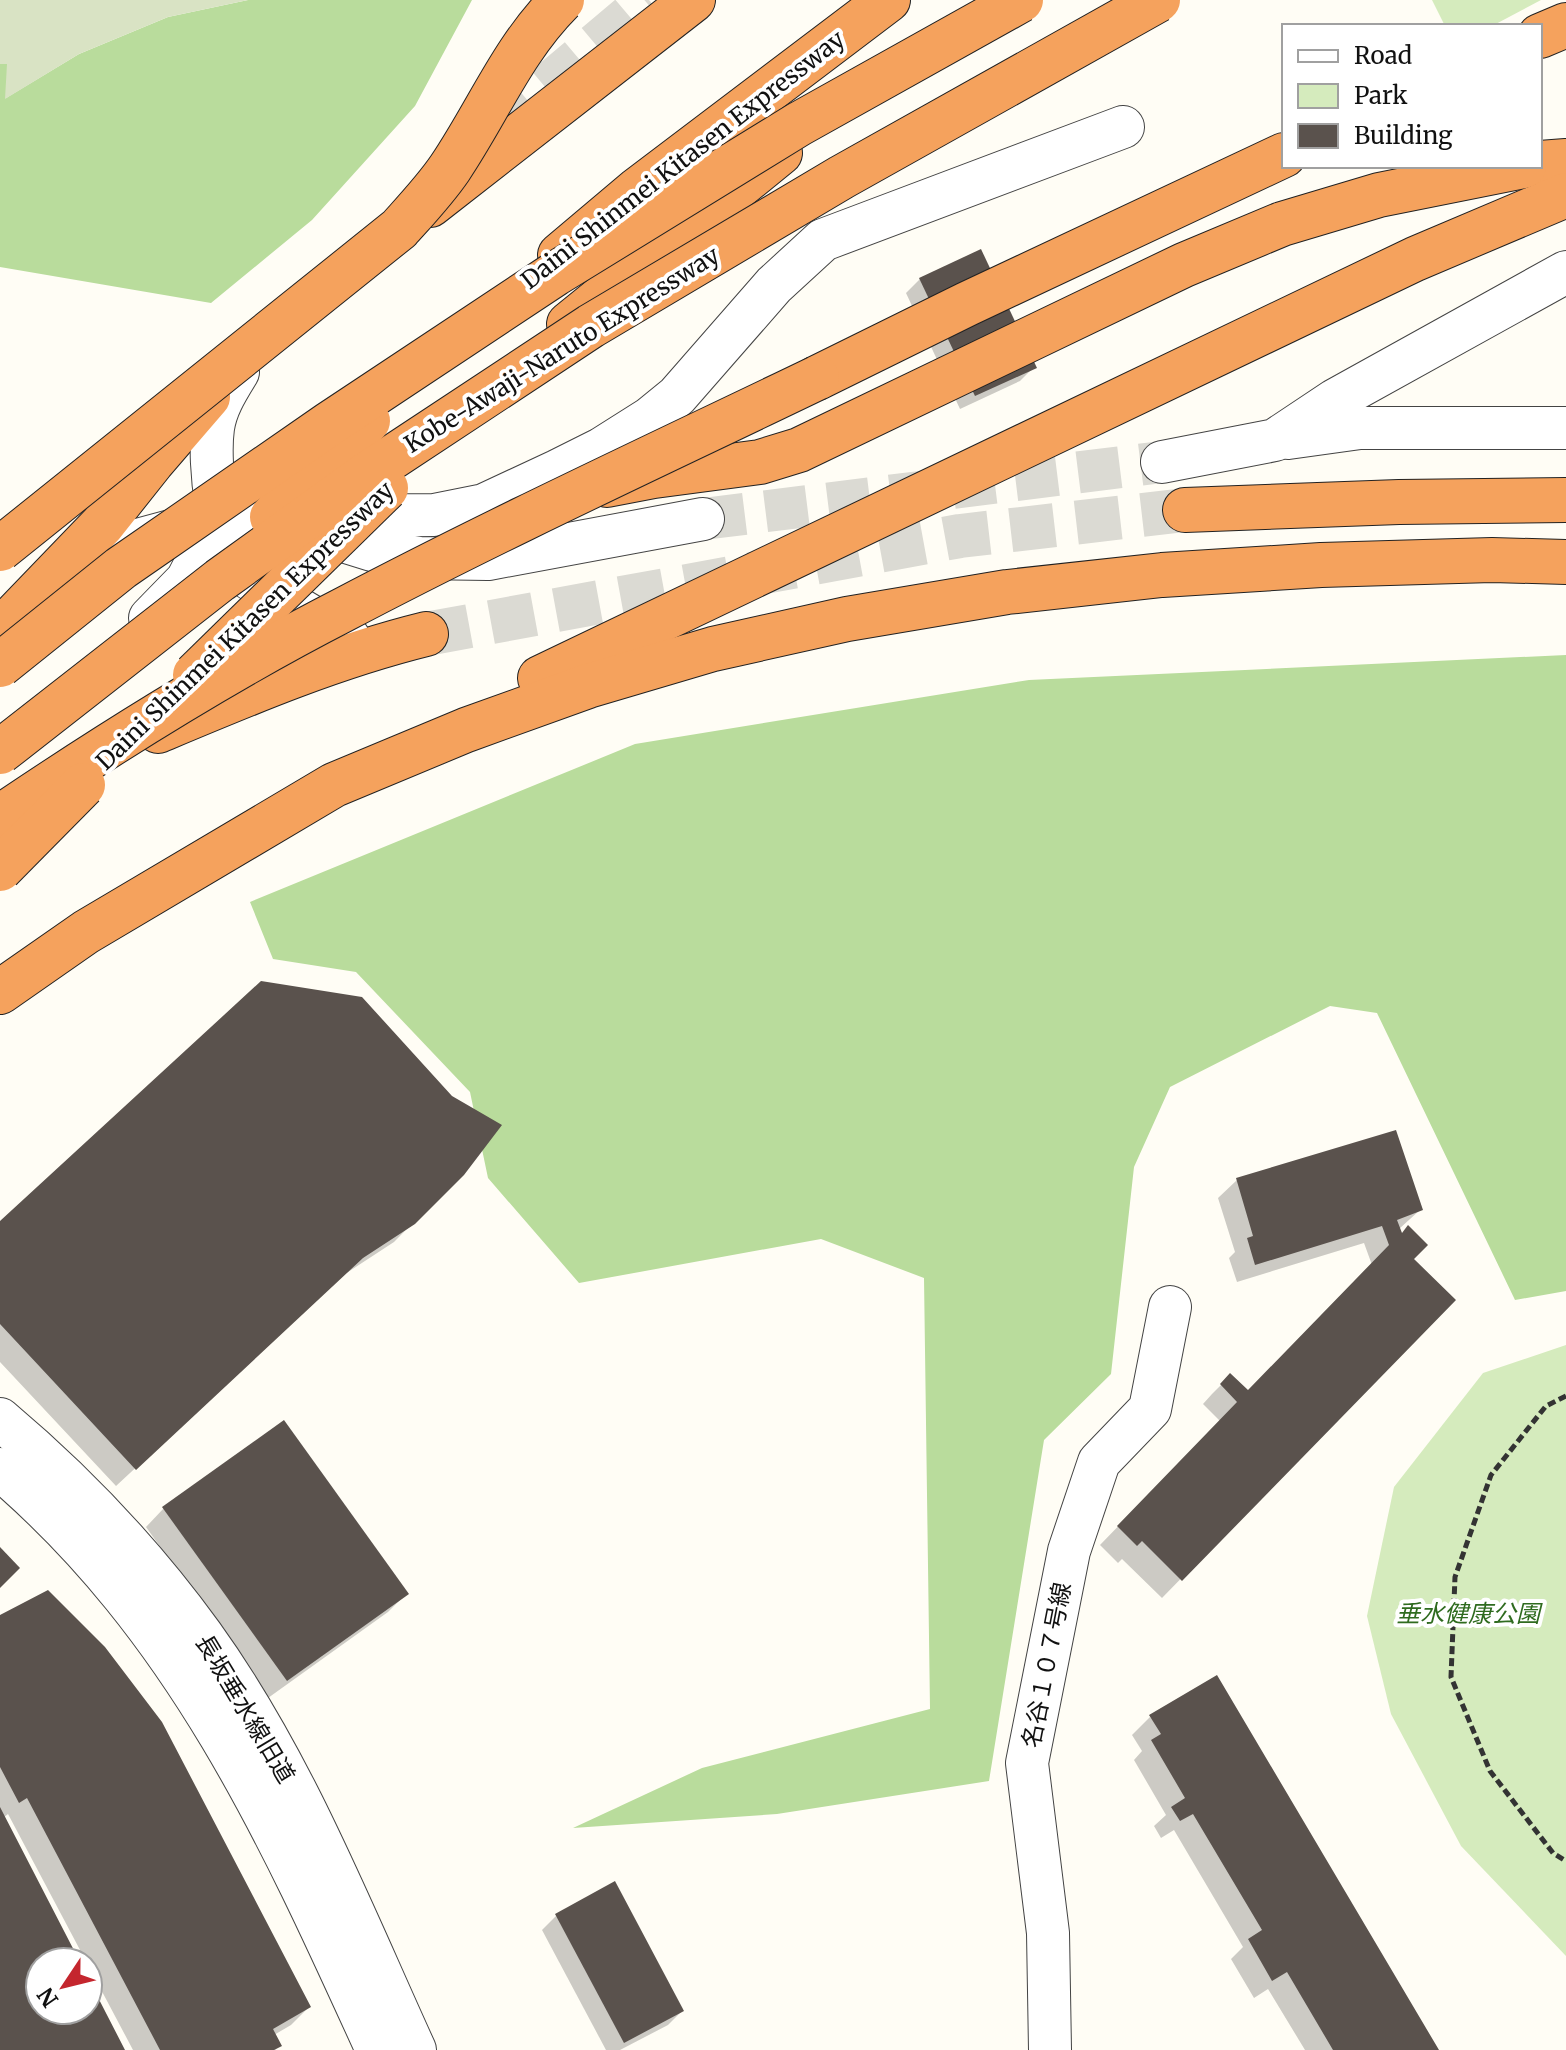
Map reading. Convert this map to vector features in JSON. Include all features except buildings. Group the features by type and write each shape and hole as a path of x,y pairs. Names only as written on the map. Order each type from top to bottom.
{"highway":[{"path":"0,549 430,195 452,166 508,66 562,0"},
{"path":"0,631 102,525 152,462 257,342 394,224 693,0"},
{"path":"637,190 849,0"},
{"name":"Daini Shinmei Kitasen Expressway","path":"0,791 373,416 501,303 637,190 888,0"},
{"name":"Daini Shinmei Kitasen Expressway","path":"0,869 419,456 543,345 898,60 983,0"},
{"path":"0,665 121,568 329,424 555,274 799,124 1021,0"},
{"name":"Kobe-Awaji-Naruto Expressway","path":"0,752 220,580 355,483 591,326 842,177 1158,0"},
{"path":"1542,35 1566,25"},
{"path":"0,816 198,691 341,611 967,304 1282,156"},
{"path":"1542,163 1566,161"},
{"path":"563,500 613,483 760,462 799,450 1184,265 1282,224 1379,195 1514,168"},
{"path":"0,992 86,932 334,785 481,707 1415,259 1566,195"},
{"path":"1185,510 1566,500"},
{"path":"334,785 466,730 588,686 713,649 847,619 1007,592 1162,575 1321,565 1492,560 1566,562"},
{"path":"0,816 148,735 282,679 368,648 426,634"}],"street":[{"path":"50,577 108,548 219,518 434,515 484,505 601,449 650,418 677,396 774,285 823,240 1123,127"},
{"path":"1275,440 1335,400 1566,272"},
{"path":"257,342 222,398 213,427 212,456 219,518 228,551 245,576 368,648"},
{"path":"1162,462 1275,440 1360,428 1566,428"},
{"path":"266,517 372,550 419,558 488,559 703,519"},
{"path":"0,769 187,580 219,518"},
{"name":"名谷１０７号線","path":"1050,2050 1048,1933 1027,1763 1069,1551 1099,1462 1150,1409 1170,1307"},
{"name":"長坂垂水線旧道","path":"0,1419 107,1519 203,1637 280,1763 317,1835 415,2050"},
{"name":"長坂垂水線旧道","path":"0,1469 58,1523 116,1587 152,1631 200,1701 245,1774 278,1838 377,2050"}],"path":[{"path":"1566,1396 1546,1406 1491,1475 1455,1577 1451,1677 1490,1771 1553,1853 1566,1861"}],"green space":[{"path":"0,0 248,0 168,17 79,54 5,99 7,64 0,64"},
{"path":"248,0 472,0 415,106 312,220 211,303 0,267 0,64 8,63 6,98 79,54 168,17"},
{"path":"1432,0 1541,0 1496,24 1444,24"},
{"path":"1566,655 1566,1291 1515,1300 1377,1013 1330,1006 1170,1087 1134,1167 1111,1374 1044,1440 989,1781 777,1814 573,1828 702,1768 930,1709 924,1278 821,1239 579,1283 488,1178 470,1092 356,972 273,959 250,902 635,744 1029,680"},
{"name":"垂水健康公園","path":"1566,1345 1566,1956 1461,1846 1391,1714 1367,1616 1394,1487 1483,1373"}],"tunnel":[{"path":"495,130 649,0"},
{"path":"703,519 1162,462"},
{"path":"426,634 960,536 1185,510"}]}
